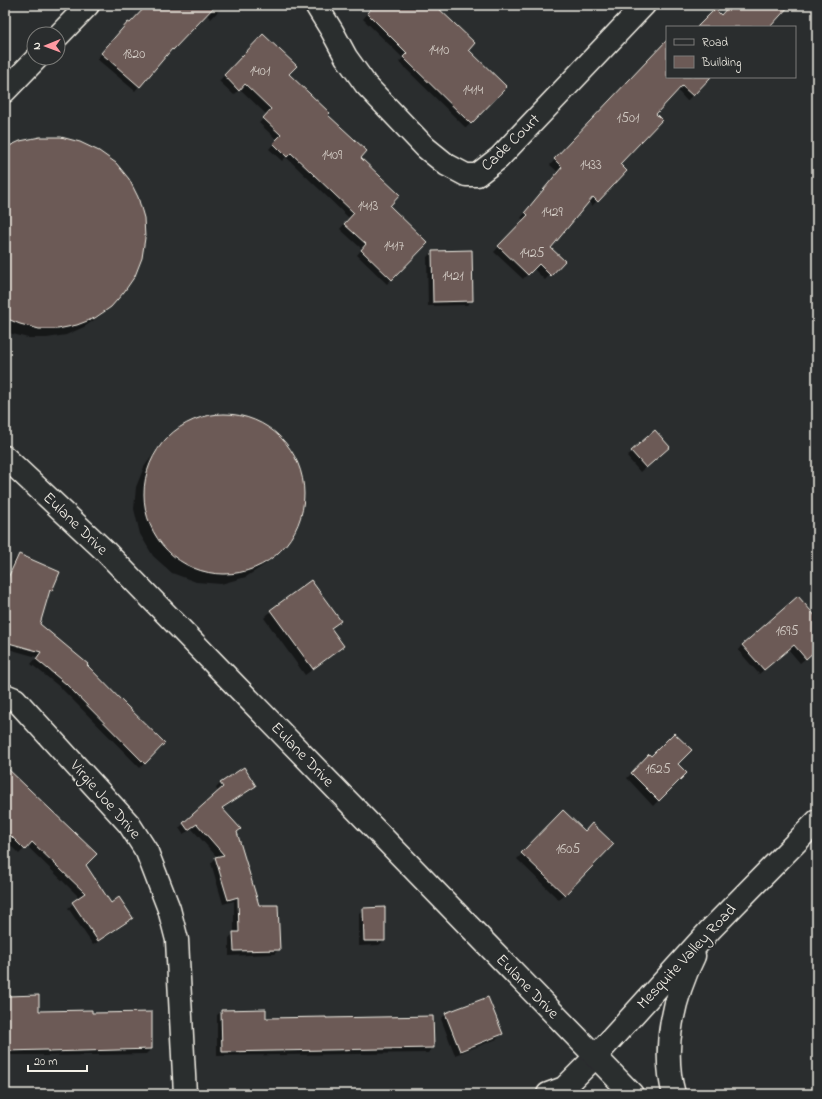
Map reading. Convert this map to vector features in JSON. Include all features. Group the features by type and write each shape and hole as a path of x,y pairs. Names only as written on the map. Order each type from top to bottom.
{"street":[{"path":"66,28 88,5"},
{"name":"Cade Court","path":"316,5 346,57 366,85 426,148 447,165 466,175 477,174 499,158 644,5"},
{"path":"5,91 29,66"},
{"name":"Eulane Drive","path":"5,457 105,552 595,1057"},
{"name":"Virgie Joe Drive","path":"5,695 15,699 129,824 147,852 169,909 177,940 185,1094"},
{"name":"Mesquite Valley Road","path":"548,1094 564,1088 595,1057 704,937 817,821"},
{"path":"674,1094 671,1083 670,1053 672,1018 680,988 704,937"},
{"path":"595,1057 632,1094"}],"building":[{"path":"147,5 216,5 173,50 172,49 140,87 101,53 128,22 130,23"},
{"path":"374,5 435,5 475,43 469,50 507,87 471,124 403,57 407,53 367,13"},
{"path":"730,5 790,5 771,26 698,26 715,9 721,15"},
{"path":"263,34 297,66 289,74 330,113 328,115 367,151 361,158 400,195 390,206 428,243 392,280 361,250 366,244 344,224 354,213 291,153 287,157 273,143 281,135 263,118 271,109 245,84 239,91 224,75"},
{"path":"666,41 666,78 710,78 693,96 682,86 656,114 662,120 620,164 627,171 598,202 593,197 551,248 565,261 551,276 539,264 528,275 498,246 528,215 525,212 562,167 554,159"},
{"path":"40,137 61,137 80,142 99,151 116,163 129,179 138,197 144,218 145,238 142,258 135,276 124,292 111,307 95,318 77,325 58,329 39,329 5,318 5,148 20,141"},
{"path":"472,250 473,301 433,302 432,251"},
{"path":"224,414 240,416 261,424 280,438 290,450 300,471 304,494 302,510 294,531 280,550 268,560 247,570 224,574 208,572 187,564 168,550 158,538 148,517 144,494 146,478 154,457 168,438 180,428 201,418"},
{"path":"655,430 670,447 646,468 631,451"},
{"path":"19,554 60,572 52,591 50,590 40,624 88,664 87,665 165,743 145,764 66,684 36,659 41,652 5,642 5,584"},
{"path":"311,580 341,621 331,628 344,646 313,669 270,610"},
{"path":"798,596 817,618 817,649 806,659 794,645 764,670 742,645"},
{"path":"674,733 692,750 678,764 687,773 659,801 631,773 649,754 651,756"},
{"path":"5,766 97,854 86,865 111,903 119,897 133,918 98,941 72,902 85,893 32,842 25,850 5,830"},
{"path":"244,767 256,786 222,808 241,829 237,832 259,905 278,905 280,950 234,951 233,932 239,932 238,897 228,900 215,857 224,855 197,824 188,830 183,823 223,787 220,783"},
{"path":"563,810 585,831 592,823 614,844 565,895 521,853"},
{"path":"385,907 385,941 364,941 363,908"},
{"path":"39,995 39,1011 92,1010 92,1013 152,1012 152,1049 48,1052 48,1050 5,1051 5,1003 7,1003 7,996"},
{"path":"488,997 503,1034 460,1051 445,1013"},
{"path":"266,1009 266,1018 433,1016 434,1048 222,1052 221,1010"}]}
